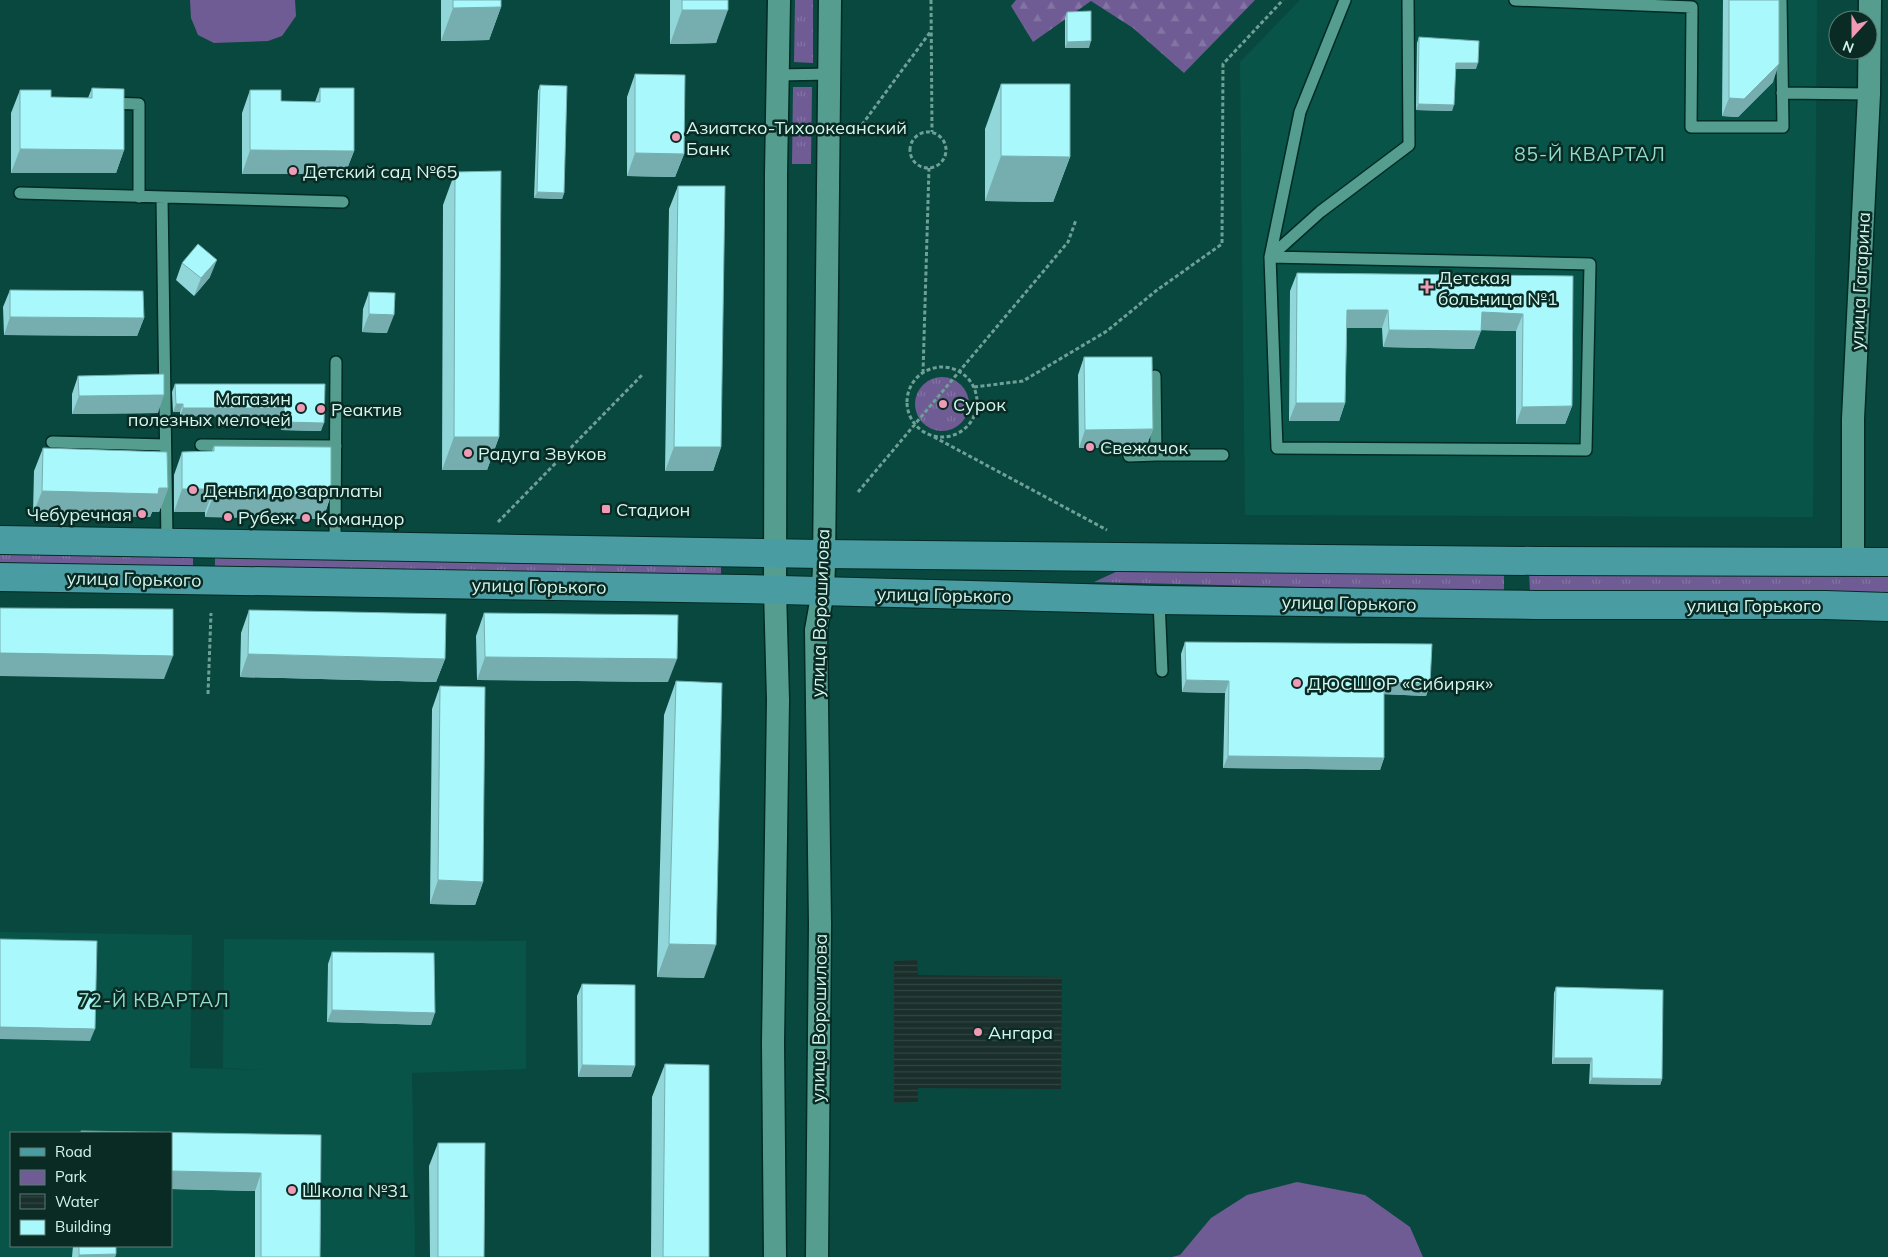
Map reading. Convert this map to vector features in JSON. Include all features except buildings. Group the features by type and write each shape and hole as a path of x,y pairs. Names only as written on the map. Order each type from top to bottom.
{"main road":[{"path":"0,540 823,554 1538,561 1888,562"},
{"path":"1536,605 1526,601 1519,595 1514,587 1513,576 1520,565 1538,561"},
{"name":"улица Горького","path":"0,577 775,590 1159,600 1888,607"}],"street":[{"path":"775,1257 773,1044 778,700 775,590 776,174 779,0"},
{"name":"улица Ворошилова","path":"817,1257 820,924 816,630 823,591 830,0"},
{"name":"улица Гагарина","path":"1853,562 1853,419 1869,94 1870,0"}],"lane":[{"path":"1270,257 1590,264 1586,450 1277,448 1270,257 1300,112 1345,0"},
{"path":"1270,257 1320,212 1409,145 1408,0"},
{"path":"1515,0 1692,7 1691,128 1783,127 1781,0"},
{"path":"778,74 830,74"},
{"path":"1782,93 1869,94"},
{"path":"100,103 139,104 139,197"},
{"path":"20,193 343,202"},
{"path":"162,198 167,542"},
{"path":"335,545 336,362"},
{"path":"1155,376 1156,456"},
{"path":"52,442 165,445"},
{"path":"201,445 336,446"},
{"path":"1129,456 1223,455"},
{"path":"1159,600 1162,671"}],"path":[{"path":"931,0 932,132"},
{"path":"974,387 1023,380 1107,331 1157,290 1222,244 1223,64 1283,0"},
{"path":"858,130 931,30"},
{"path":"932,132 942,138 947,149 944,160 929,168 912,160 910,148 912,142 920,133 932,132"},
{"path":"923,373 929,168"},
{"path":"858,492 1068,242 1076,220"},
{"path":"930,435 942,437 954,435 964,430 972,421 977,404 974,387 967,377 946,367 934,368 923,373 915,380 909,390 908,412 921,430 930,435 1108,530"},
{"path":"495,524 642,375"},
{"path":"208,694 211,613"}],"shaded area":[{"path":"1300,0 1817,0 1813,517 1245,515 1240,62"},
{"path":"0,932 192,935 190,1068 264,1070 223,1068 224,939 526,941 526,1069 412,1073 415,1257 0,1257"}],"green space":[{"path":"190,0 295,0 296,16 282,36 268,41 214,43 198,35 191,18"},
{"path":"795,0 813,0 813,63 794,62"},
{"path":"1016,0 1255,0 1184,73 1133,28 1091,1 1033,42 1011,6"},
{"path":"793,87 812,87 811,164 792,164"},
{"path":"937,377 947,377 957,381 965,389 969,404 965,419 957,427 947,431 937,431 927,427 919,419 915,409 915,399 919,389 927,381"},
{"path":"0,552 193,555 193,568 0,566"},
{"path":"215,554 721,561 721,578 215,569"},
{"path":"1120,570 1504,571 1504,592 1094,582"},
{"path":"1529,571 1888,573 1888,594 1530,592"},
{"path":"1297,1182 1365,1195 1410,1227 1423,1257 1172,1257 1180,1255 1211,1218 1247,1195"}],"water":[{"name":"Ангара","path":"917,960 918,975 1062,977 1061,1089 918,1088 918,1102 894,1103 894,961"}],"place":[{"name":"Азиатско-Тихоокеанский Банк","path":"676,137"},
{"name":"Детский сад №65","path":"293,171"},
{"name":"Детская больница №1","path":"1427,287"},
{"name":"Сурок","path":"943,404"},
{"name":"Магазин полезных мелочей","path":"301,408"},
{"name":"Реактив","path":"321,409"},
{"name":"Свежачок","path":"1090,447"},
{"name":"Радуга Звуков","path":"468,453"},
{"name":"Деньги до зарплаты","path":"193,490"},
{"name":"Стадион","path":"606,509"},
{"name":"Чебуречная","path":"142,514"},
{"name":"Рубеж","path":"228,517"},
{"name":"Командор","path":"306,518"},
{"name":"ДЮСШОР «Сибиряк»","path":"1297,683"},
{"name":"Ангара","path":"978,1032"},
{"name":"Школа №31","path":"292,1190"}],"district":[{"name":"85-Й КВАРТАЛ","path":"1590,154"},
{"name":"72-Й КВАРТАЛ","path":"154,1000"}]}
